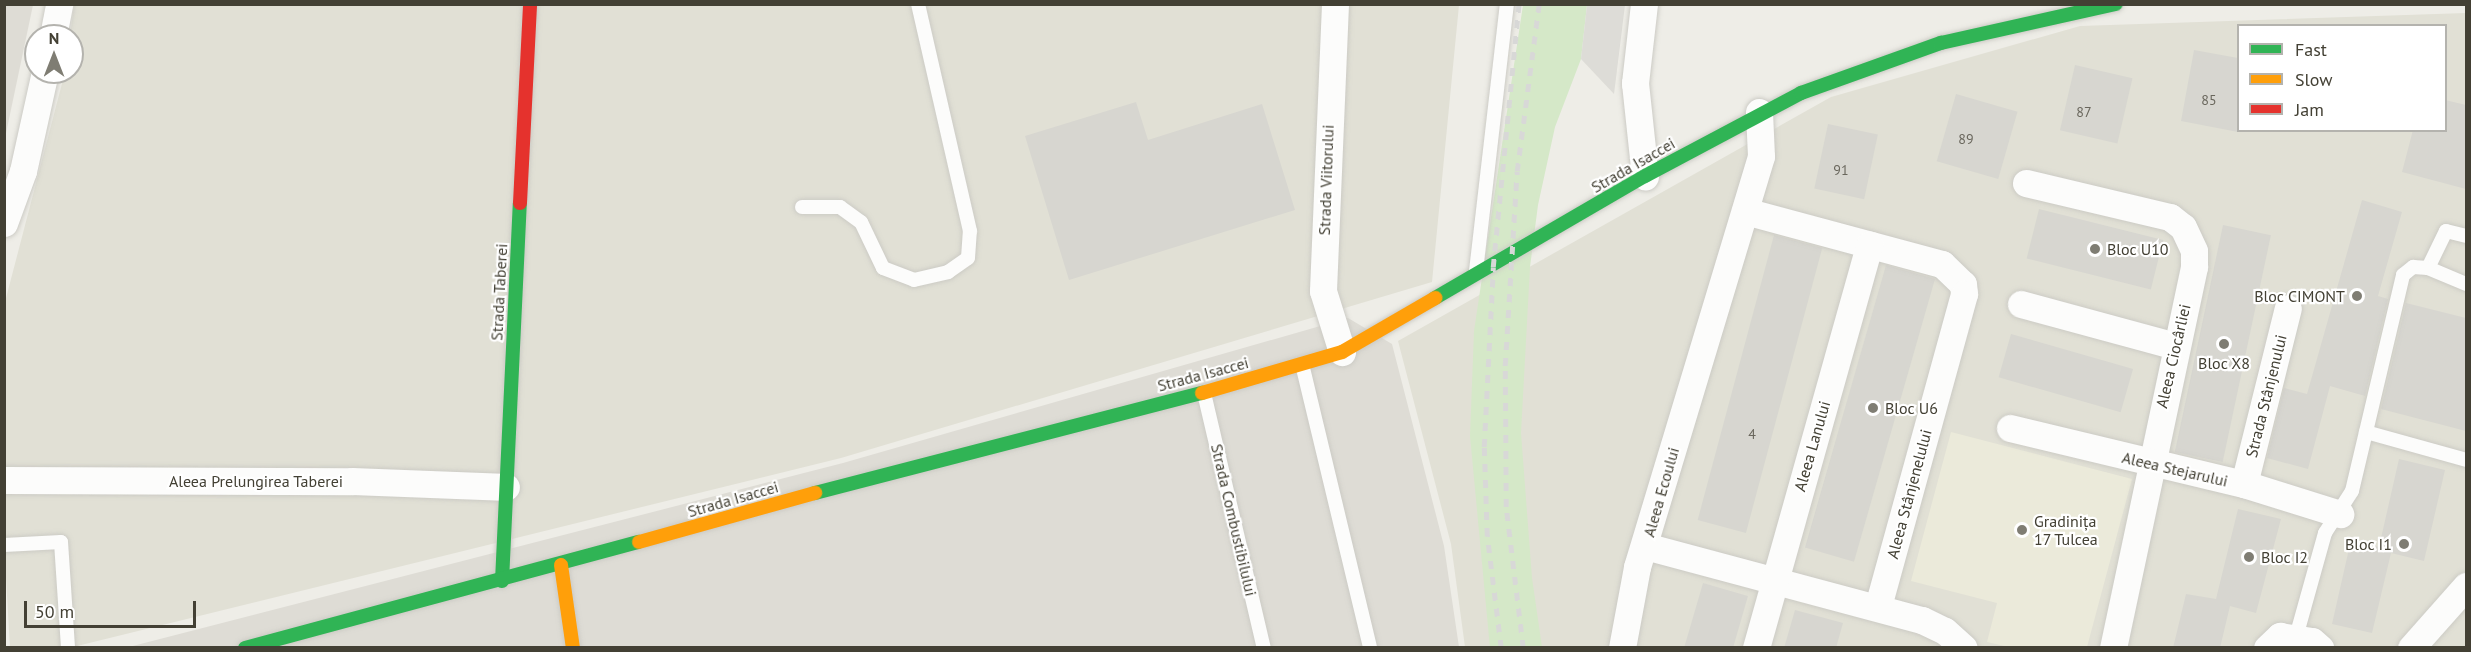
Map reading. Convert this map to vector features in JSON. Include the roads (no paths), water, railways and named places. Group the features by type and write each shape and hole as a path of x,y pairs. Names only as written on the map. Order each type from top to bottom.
{"main road":[{"name":"Strada Taberei","path":"502,580 530,4"},
{"name":"Strada Isaccei","path":"245,648 561,565 864,479 1203,392 1342,352 1759,112 1868,66 1941,43 2116,4"},
{"path":"561,565 573,648"}],"street":[{"path":"55,24 58,4"},
{"name":"Strada Viitorului","path":"1335,4 1323,291 1342,352"},
{"path":"1644,4 1635,83 1645,176"},
{"path":"4,223 23,171 42,84"},
{"name":"Aleea Ecoului","path":"1759,112 1761,156 1645,546 1922,620 1945,631 1961,646"},
{"name":"Aleea Ciocârliei","path":"2026,183 2170,217 2183,227 2194,251 2194,267 2149,464 2113,648"},
{"path":"1745,211 1869,245"},
{"name":"Aleea Stânjenelului","path":"1869,245 1942,264 1960,277 1964,294 1878,607"},
{"name":"Aleea Lanului","path":"1756,648 1869,245"},
{"path":"2021,304 2176,345"},
{"name":"Strada Stânjenului","path":"2244,484 2288,308"},
{"name":"Aleea Stejarului","path":"2010,428 2149,464 2244,484 2340,514"},
{"name":"Aleea Prelungirea Taberei","path":"4,480 352,481 506,487"},
{"path":"1622,648 1637,567 1645,546"},
{"path":"2411,648 2466,586"},
{"path":"2267,648 2280,636 2295,637 2320,648"}],"lane":[{"path":"802,207 840,207 861,222 883,268 914,280 948,272 968,258 970,231 918,4"},
{"path":"1475,277 1507,4"},
{"path":"2428,268 2446,231 2466,236"},
{"path":"2295,637 2325,533 2340,514 2352,491 2403,275 2413,267 2428,268 2466,284"},
{"path":"1302,363 1370,648"},
{"name":"Strada Combustibilului","path":"1203,392 1264,648"},
{"path":"2366,432 2466,460"},
{"path":"4,545 61,542 68,648"}],"railway":[{"path":"1501,648 1487,536 1484,447 1493,267 1519,4"},
{"path":"1523,648 1506,507 1505,366 1517,171 1539,4"}],"place":[{"name":"Bloc U10","path":"2095,249"},
{"name":"Bloc CIMONT","path":"2357,296"},
{"name":"Bloc X8","path":"2224,344"},
{"name":"Bloc U6","path":"1873,408"},
{"name":"Gradinița 17 Tulcea","path":"2022,530"},
{"name":"Bloc I1","path":"2404,544"},
{"name":"Bloc I2","path":"2249,557"}]}
